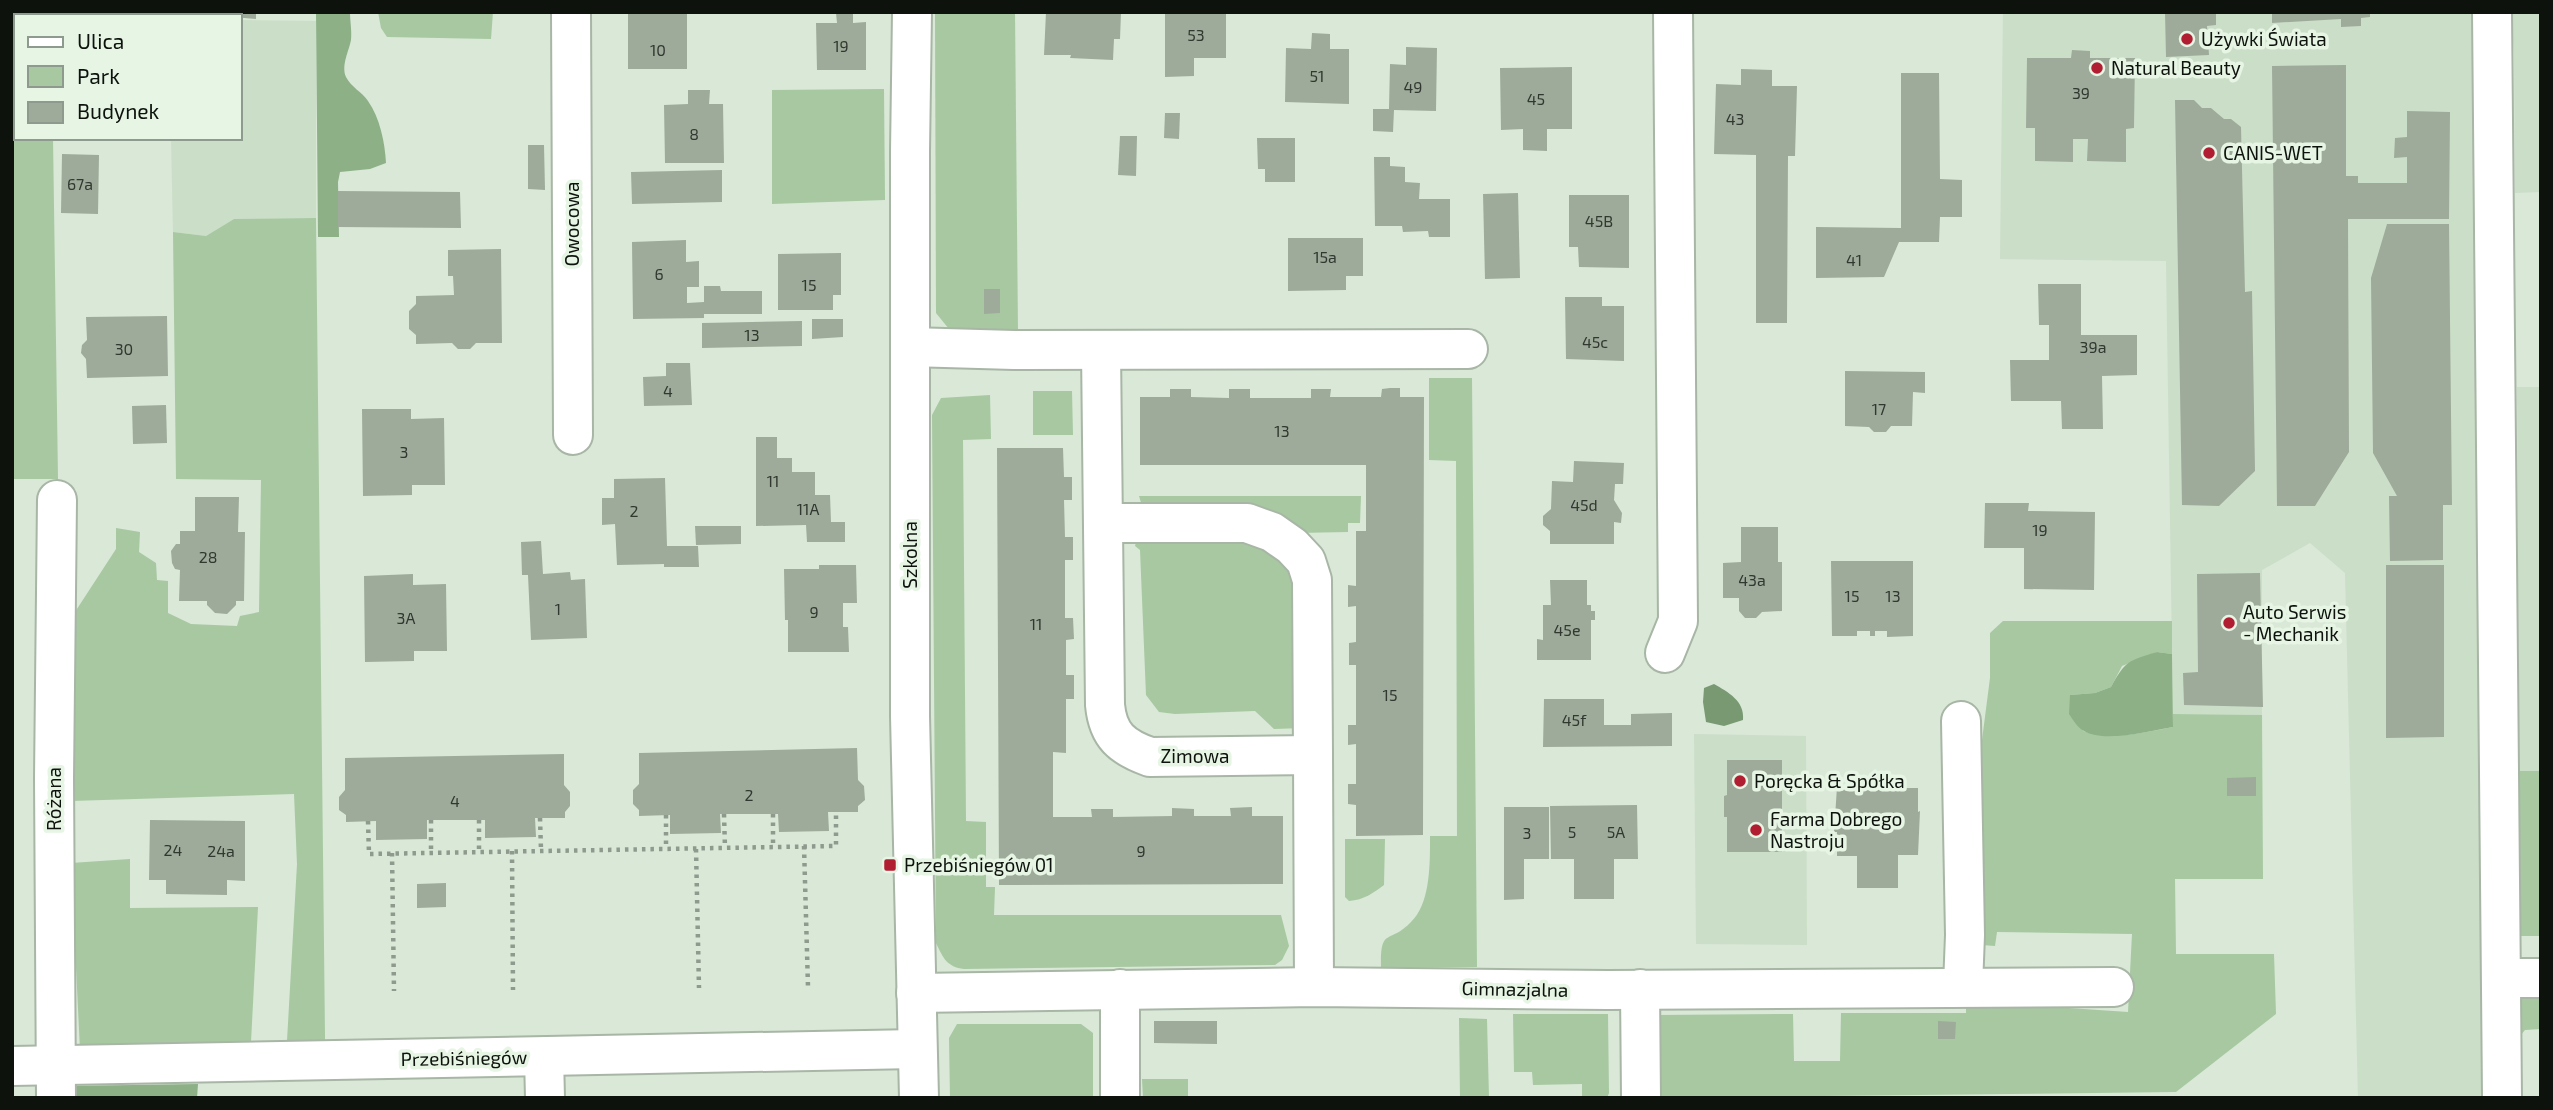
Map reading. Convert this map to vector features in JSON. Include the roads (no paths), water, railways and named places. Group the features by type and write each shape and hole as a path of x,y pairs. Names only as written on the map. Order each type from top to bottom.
{"street":[{"name":"Owocowa","path":"571,12 573,435"},
{"name":"Szkolna","path":"912,12 910,716 919,1098"},
{"path":"1665,653 1678,621 1673,12"},
{"path":"2491,12 2502,1098"},
{"path":"910,347 1101,350 1468,349"},
{"name":"Zimowa","path":"1101,350 1107,724 1126,746 1150,757 1313,755"},
{"name":"Różana","path":"56,1082 54,778 57,500"},
{"path":"1102,523 1247,523 1272,532 1292,546 1306,561 1312,580 1314,987"},
{"path":"1961,721 1965,935 1963,986"},
{"path":"2501,978 2541,978"},
{"name":"Gimnazjalna","path":"916,993 1314,987 2114,987"},
{"path":"1120,989 1120,1098"},
{"path":"1640,989 1641,1098"},
{"name":"Przebiśniegów","path":"12,1066 56,1082 544,1057 916,1049"},
{"path":"544,1057 545,1098"}],"place":[{"name":"Używki Świata","path":"2187,39"},
{"name":"Natural Beauty","path":"2097,68"},
{"name":"CANIS-WET","path":"2209,153"},
{"name":"Auto Serwis - Mechanik","path":"2229,623"},
{"name":"Poręcka & Spółka","path":"1740,781"},
{"name":"Farma Dobrego Nastroju","path":"1756,830"},
{"name":"Przebiśniegów 01","path":"890,865"}]}
